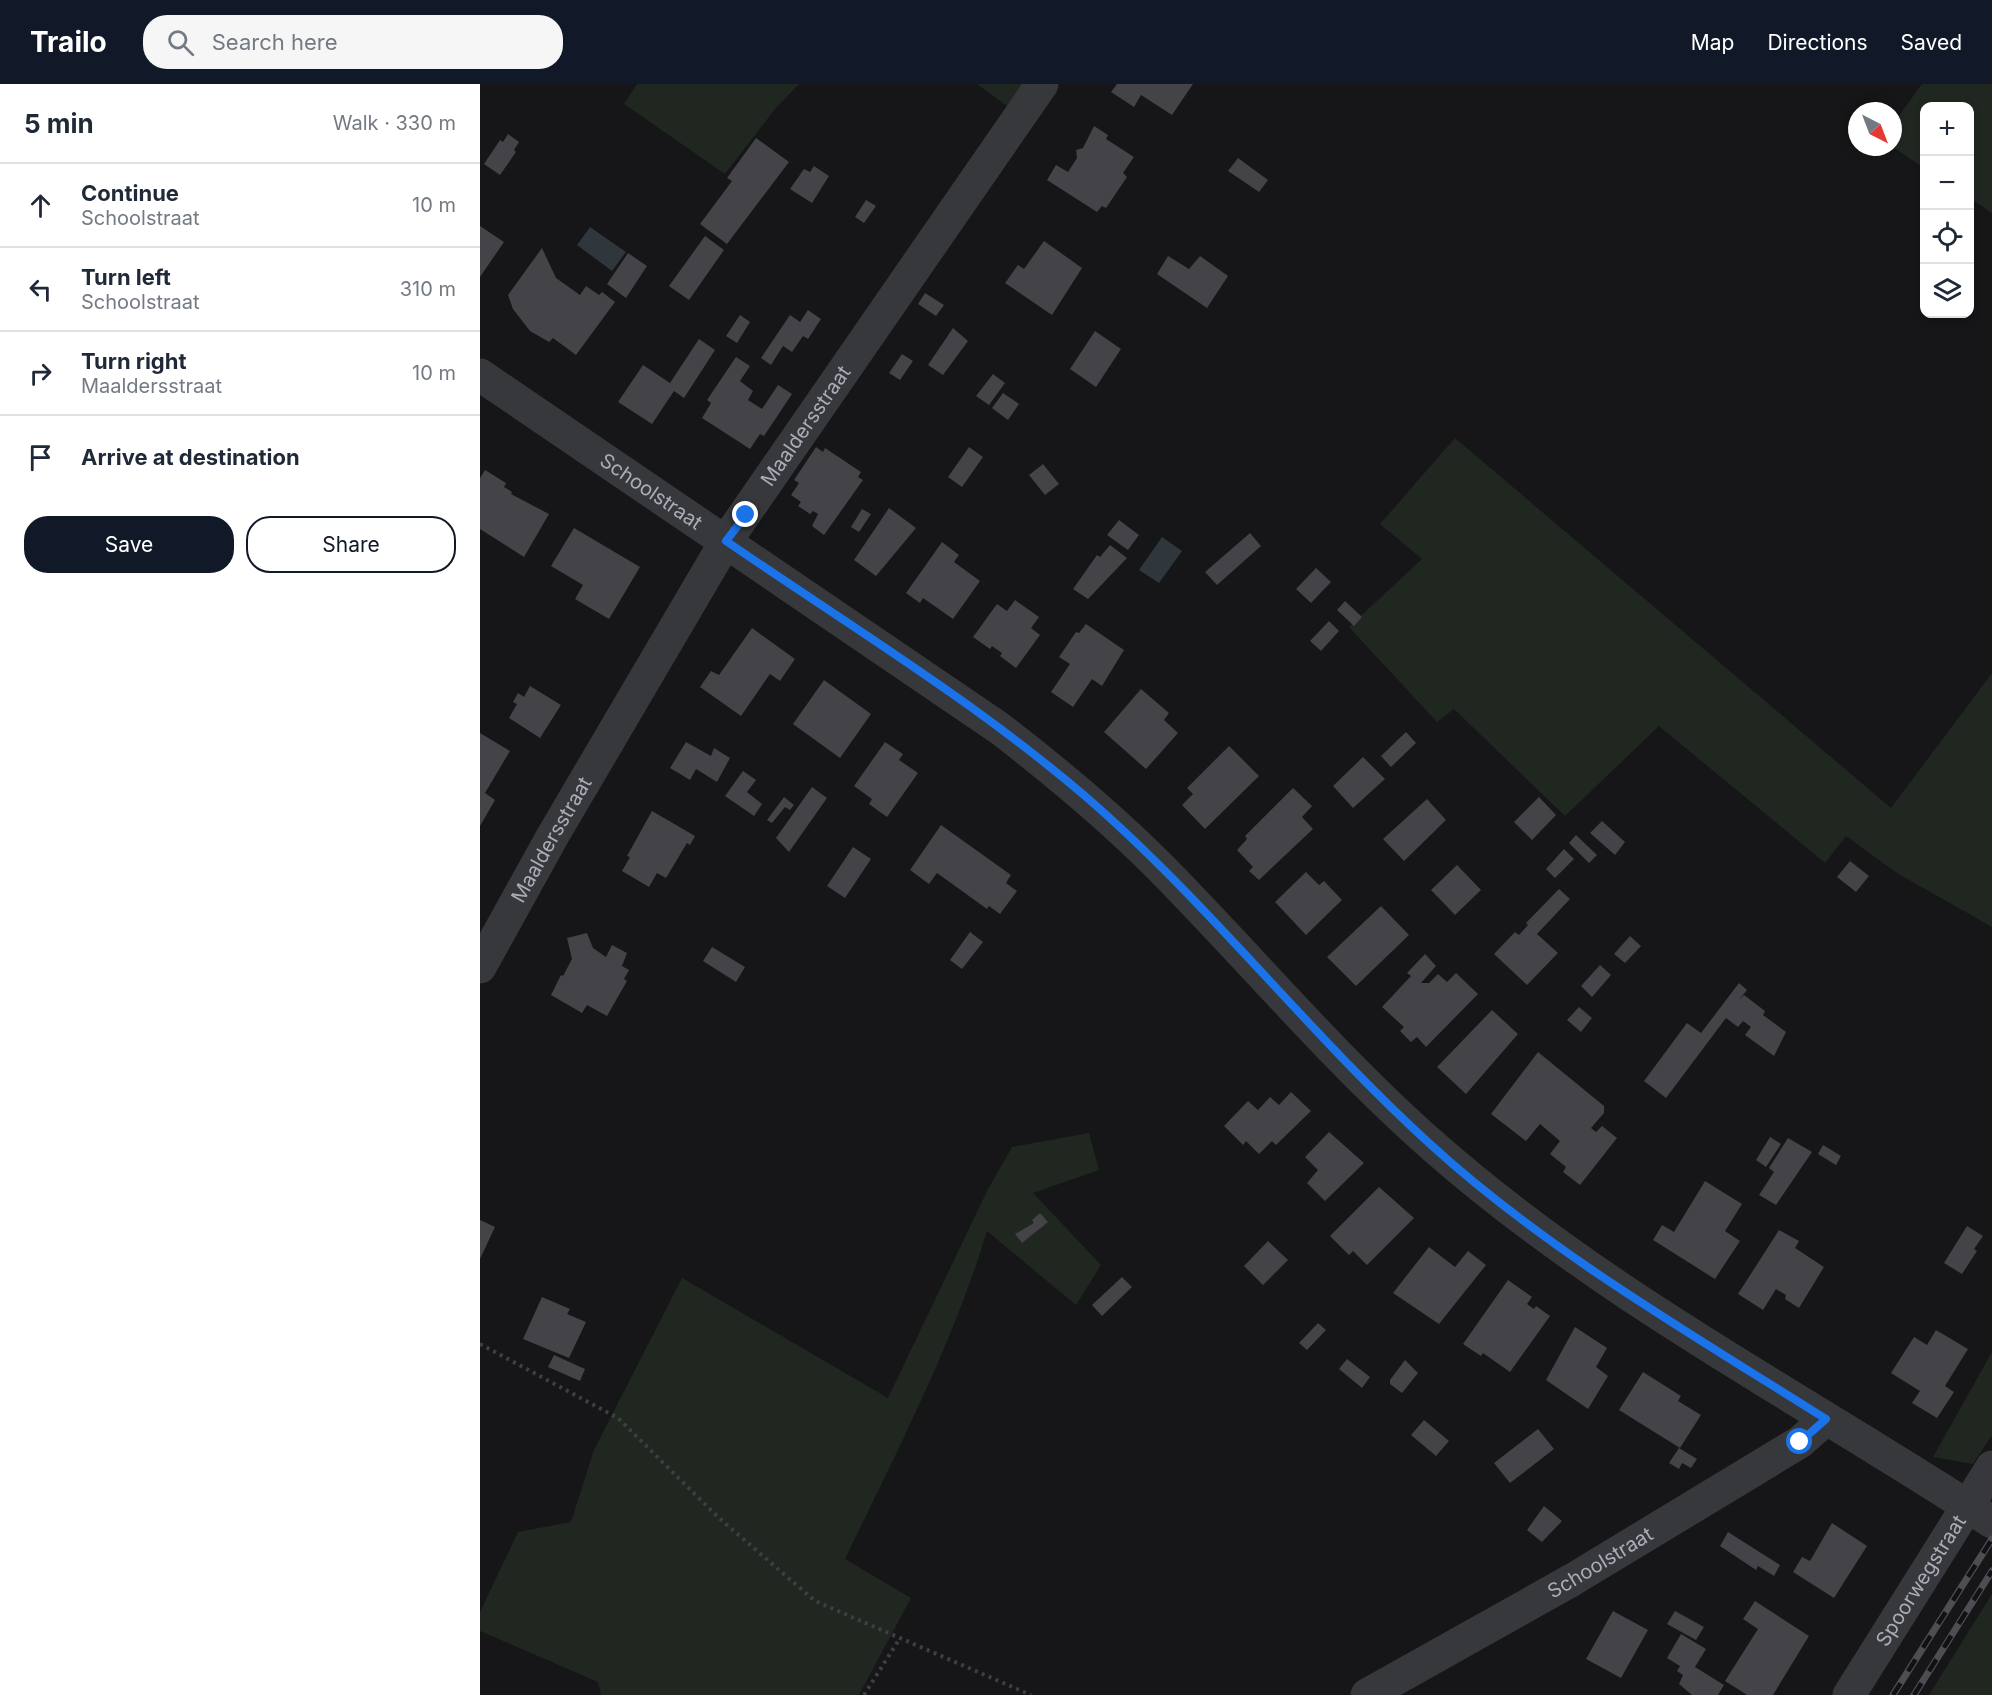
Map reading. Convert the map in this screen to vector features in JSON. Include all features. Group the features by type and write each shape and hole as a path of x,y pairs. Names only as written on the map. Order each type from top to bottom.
{"street":[{"name":"Maaldersstraat","path":"480,967 552,837 726,541 1042,84"},
{"name":"Schoolstraat","path":"480,375 999,728 1083,795 1159,866 1368,1086 1434,1147 1501,1202 1582,1262 1664,1317 1979,1514"},
{"name":"Schoolstraat","path":"1367,1695 1572,1580 1800,1442 1826,1419"},
{"name":"Spoorwegstraat","path":"1849,1695 1979,1514 1992,1467"}],"path":[{"path":"480,1344 618,1418 719,1518 815,1601 1031,1695"},
{"path":"864,1695 900,1638"}],"shaded area":[{"path":"637,84 799,84 775,109 725,174 624,104"},
{"path":"977,84 1027,84 1010,108"},
{"path":"1922,84 1992,84 1992,213 1974,201 1974,102 1920,102 1920,165 1902,153 1902,112"},
{"path":"590,227 626,252 612,271 577,245"},
{"path":"1455,438 1891,808 1992,673 1992,927 1897,873 1846,836 1825,863 1659,726 1565,816 1454,709 1437,722 1349,627 1422,559 1380,524"},
{"path":"1162,537 1182,551 1159,583 1139,570"},
{"path":"1089,1133 1099,1170 1033,1193 1101,1265 1076,1305 987,1231 941,1356 845,1559 911,1598 859,1695 601,1695 598,1682 480,1631 480,1612 518,1532 571,1522 594,1450 682,1278 888,1398 988,1189 1012,1147"},
{"path":"1992,1352 1992,1435 1973,1464 1933,1457"},
{"path":"1992,1594 1992,1695 1929,1695"}],"building":[{"path":"1117,84 1193,84 1172,115 1141,95 1134,107 1111,92"},
{"path":"1094,126 1108,135 1106,139 1134,157 1123,173 1127,177 1106,208 1102,206 1097,212 1047,180 1056,165 1068,172 1077,158 1076,150 1083,148"},
{"path":"508,134 519,142 514,150 516,152 500,175 484,164 500,140 503,142"},
{"path":"756,138 789,162 727,244 700,224 732,181 727,178"},
{"path":"1238,158 1268,180 1259,192 1228,171"},
{"path":"814,166 829,176 812,203 790,189 804,169 810,172"},
{"path":"866,200 876,206 864,223 855,217"},
{"path":"480,226 504,242 480,277"},
{"path":"705,236 724,250 689,300 669,286"},
{"path":"1044,241 1082,268 1052,315 1005,283 1018,265 1024,269"},
{"path":"542,248 556,278 580,295 586,286 599,295 602,292 615,302 576,355 553,338 549,342 530,331 513,309 508,295"},
{"path":"628,253 647,266 626,298 607,284"},
{"path":"1168,256 1189,269 1200,256 1228,276 1207,308 1157,274"},
{"path":"925,293 944,305 936,316 918,304"},
{"path":"808,310 821,319 808,339 803,336 792,352 783,346 771,365 761,358 790,315 800,322"},
{"path":"740,315 750,322 737,343 726,336"},
{"path":"953,328 968,341 943,375 928,365"},
{"path":"1095,331 1121,349 1096,387 1070,369"},
{"path":"699,339 715,350 684,398 674,391 652,424 618,402 643,365 670,383"},
{"path":"902,354 913,361 900,380 889,373"},
{"path":"736,357 750,366 740,381 753,391 748,400 762,409 778,385 792,394 764,436 760,434 750,449 702,418 711,403 707,400"},
{"path":"993,374 1005,383 989,405 976,396"},
{"path":"1003,393 1019,404 1008,420 992,408"},
{"path":"816,447 823,452 825,448 861,472 858,477 863,480 824,535 812,526 818,514 813,511 810,514 798,506 801,502 791,495 799,483 794,480"},
{"path":"969,447 983,457 962,487 948,477"},
{"path":"1043,464 1059,484 1045,495 1029,475"},
{"path":"485,470 506,483 504,487 512,492 511,494 549,514 524,557 480,529 480,478"},
{"path":"889,508 916,528 876,576 854,560"},
{"path":"862,509 871,514 859,532 851,527"},
{"path":"1119,520 1139,535 1128,550 1107,535"},
{"path":"574,528 640,567 609,619 575,599 583,585 551,566"},
{"path":"1250,533 1261,546 1217,585 1205,572"},
{"path":"942,542 959,555 954,562 980,581 953,619 923,598 920,603 906,593"},
{"path":"1110,545 1127,558 1088,599 1073,589 1097,555 1100,557"},
{"path":"1316,568 1331,582 1311,603 1296,589"},
{"path":"1015,600 1039,617 1031,628 1040,635 1016,668 1000,656 1002,653 992,646 990,649 973,637 997,604 1007,611"},
{"path":"1345,601 1362,617 1354,626 1337,610"},
{"path":"1329,621 1339,631 1321,651 1310,641"},
{"path":"1086,624 1124,650 1102,686 1092,679 1073,707 1051,692 1070,664 1059,657 1076,632 1079,633"},
{"path":"752,628 795,659 780,681 770,674 741,716 700,687 711,671 719,675"},
{"path":"824,680 871,714 840,758 793,724"},
{"path":"530,686 561,705 540,738 509,718 517,704 513,702 518,693 524,697"},
{"path":"1141,689 1169,713 1164,720 1178,733 1146,769 1104,732"},
{"path":"1406,732 1416,743 1391,767 1381,756"},
{"path":"480,733 510,751 485,793 495,800 480,826"},
{"path":"686,742 711,756 714,748 730,758 717,782 696,769 690,780 670,768"},
{"path":"885,742 903,754 899,760 918,773 887,817 869,804 872,799 854,786"},
{"path":"1229,746 1259,776 1205,829 1182,805 1193,794 1187,788"},
{"path":"1363,757 1385,779 1353,808 1333,786"},
{"path":"743,771 756,780 747,792 762,804 754,816 725,796"},
{"path":"812,787 827,798 789,852 776,838"},
{"path":"1293,788 1312,806 1302,817 1313,829 1259,880 1249,871 1253,867 1237,850 1247,839 1245,836"},
{"path":"784,797 794,805 790,810 785,807 772,823 767,820"},
{"path":"1539,797 1556,815 1532,840 1514,822"},
{"path":"1427,799 1446,820 1404,861 1383,839"},
{"path":"652,811 695,836 690,845 687,843 666,878 657,873 649,887 622,871 630,857 627,856"},
{"path":"1602,821 1625,842 1615,855 1590,833"},
{"path":"941,825 1011,875 1006,883 1017,891 1000,914 989,906 987,909 937,873 929,884 910,870"},
{"path":"1576,835 1597,855 1589,863 1569,843"},
{"path":"853,847 871,859 845,898 827,886"},
{"path":"1564,849 1574,859 1555,878 1546,869"},
{"path":"1850,861 1869,876 1856,892 1837,877"},
{"path":"1457,865 1481,890 1455,915 1431,890"},
{"path":"1306,872 1319,885 1324,881 1342,900 1306,935 1275,902"},
{"path":"1559,889 1570,899 1537,934 1558,953 1527,985 1494,954 1515,932 1519,935 1528,925 1526,923"},
{"path":"1381,906 1409,935 1356,986 1327,957"},
{"path":"970,932 983,942 962,969 950,960"},
{"path":"587,933 593,948 606,957 612,945 627,953 622,966 629,970 624,979 627,981 607,1016 587,1005 582,1013 551,995 572,959 567,938"},
{"path":"1630,936 1641,946 1625,963 1614,954"},
{"path":"712,947 745,967 736,982 703,961"},
{"path":"1425,954 1436,966 1421,983 1429,983 1438,974 1447,982 1456,973 1478,994 1426,1047 1417,1037 1411,1042 1400,1031 1404,1027 1382,1007 1411,976 1407,973"},
{"path":"1600,965 1611,975 1592,997 1581,986"},
{"path":"1739,983 1747,990 1739,1000 1744,995 1765,1011 1763,1015 1786,1032 1774,1056 1745,1035 1751,1027 1743,1021 1738,1027 1726,1018 1666,1098 1644,1081 1687,1023 1701,1033"},
{"path":"1579,1007 1592,1018 1581,1032 1567,1020"},
{"path":"1492,1010 1518,1034 1466,1094 1437,1067"},
{"path":"1538,1052 1604,1106 1604,1113 1591,1128 1596,1132 1602,1126 1617,1138 1580,1185 1563,1172 1566,1167 1550,1154 1560,1141 1540,1124 1526,1141 1491,1114"},
{"path":"1291,1092 1311,1111 1276,1145 1272,1141 1259,1154 1246,1141 1243,1145 1224,1126 1248,1101 1258,1110 1270,1097 1279,1105"},
{"path":"1329,1132 1364,1163 1325,1201 1307,1183 1318,1170 1305,1157"},
{"path":"1770,1137 1781,1144 1766,1167 1756,1160"},
{"path":"1788,1138 1812,1152 1776,1205 1759,1195 1774,1172 1769,1168"},
{"path":"1823,1145 1841,1156 1836,1165 1818,1154"},
{"path":"1705,1181 1742,1204 1725,1231 1740,1241 1715,1279 1653,1240 1662,1225 1674,1232"},
{"path":"1379,1187 1414,1218 1367,1265 1353,1251 1349,1255 1330,1236"},
{"path":"1040,1213 1048,1222 1022,1243 1015,1234 1034,1223 1032,1220"},
{"path":"480,1220 495,1227 480,1259"},
{"path":"1967,1226 1983,1236 1974,1249 1977,1251 1962,1274 1944,1263"},
{"path":"1779,1230 1799,1241 1795,1248 1824,1267 1799,1308 1785,1299 1786,1295 1776,1289 1763,1310 1738,1294"},
{"path":"1268,1241 1288,1260 1263,1285 1244,1266"},
{"path":"1429,1247 1455,1267 1468,1251 1486,1265 1439,1324 1393,1293"},
{"path":"1122,1277 1132,1287 1102,1316 1092,1305"},
{"path":"1508,1280 1532,1297 1527,1304 1534,1309 1536,1306 1550,1316 1510,1372 1483,1353 1481,1356 1463,1344"},
{"path":"542,1297 570,1309 567,1314 586,1322 569,1358 523,1339"},
{"path":"1318,1323 1326,1330 1307,1350 1299,1343"},
{"path":"1575,1327 1607,1348 1596,1367 1608,1376 1588,1409 1546,1380"},
{"path":"1936,1330 1968,1349 1945,1386 1954,1392 1937,1418 1912,1403 1920,1391 1891,1373 1914,1337 1927,1345"},
{"path":"554,1355 585,1369 580,1381 548,1367"},
{"path":"1347,1359 1370,1377 1362,1388 1339,1369"},
{"path":"1405,1360 1418,1373 1402,1393 1390,1384 1390,1380"},
{"path":"1643,1372 1681,1396 1678,1401 1701,1415 1680,1448 1619,1410"},
{"path":"1424,1420 1449,1441 1436,1456 1411,1435"},
{"path":"1538,1429 1554,1449 1510,1483 1494,1463"},
{"path":"1679,1448 1697,1459 1691,1468 1682,1463 1679,1469 1669,1463"},
{"path":"1544,1506 1562,1521 1542,1542 1527,1530"},
{"path":"1832,1523 1867,1546 1834,1598 1793,1572 1802,1557 1810,1561"},
{"path":"1728,1532 1780,1565 1774,1576 1758,1566 1756,1570 1720,1546"},
{"path":"1755,1601 1809,1636 1773,1695 1747,1695 1725,1681 1758,1629 1743,1619"},
{"path":"1613,1611 1648,1630 1621,1678 1586,1659"},
{"path":"1675,1611 1704,1627 1696,1640 1667,1624"},
{"path":"1681,1634 1706,1649 1695,1667 1724,1685 1718,1695 1692,1695 1679,1684 1683,1675 1677,1671 1680,1666 1667,1658"}],"railway":[{"path":"1893,1695 1992,1539"},
{"path":"1914,1695 1992,1571"}],"route":[{"path":"746,515 726,541 999,728 1083,795 1159,866 1368,1086 1434,1147 1501,1202 1582,1262 1664,1317 1826,1419 1800,1442"}]}
